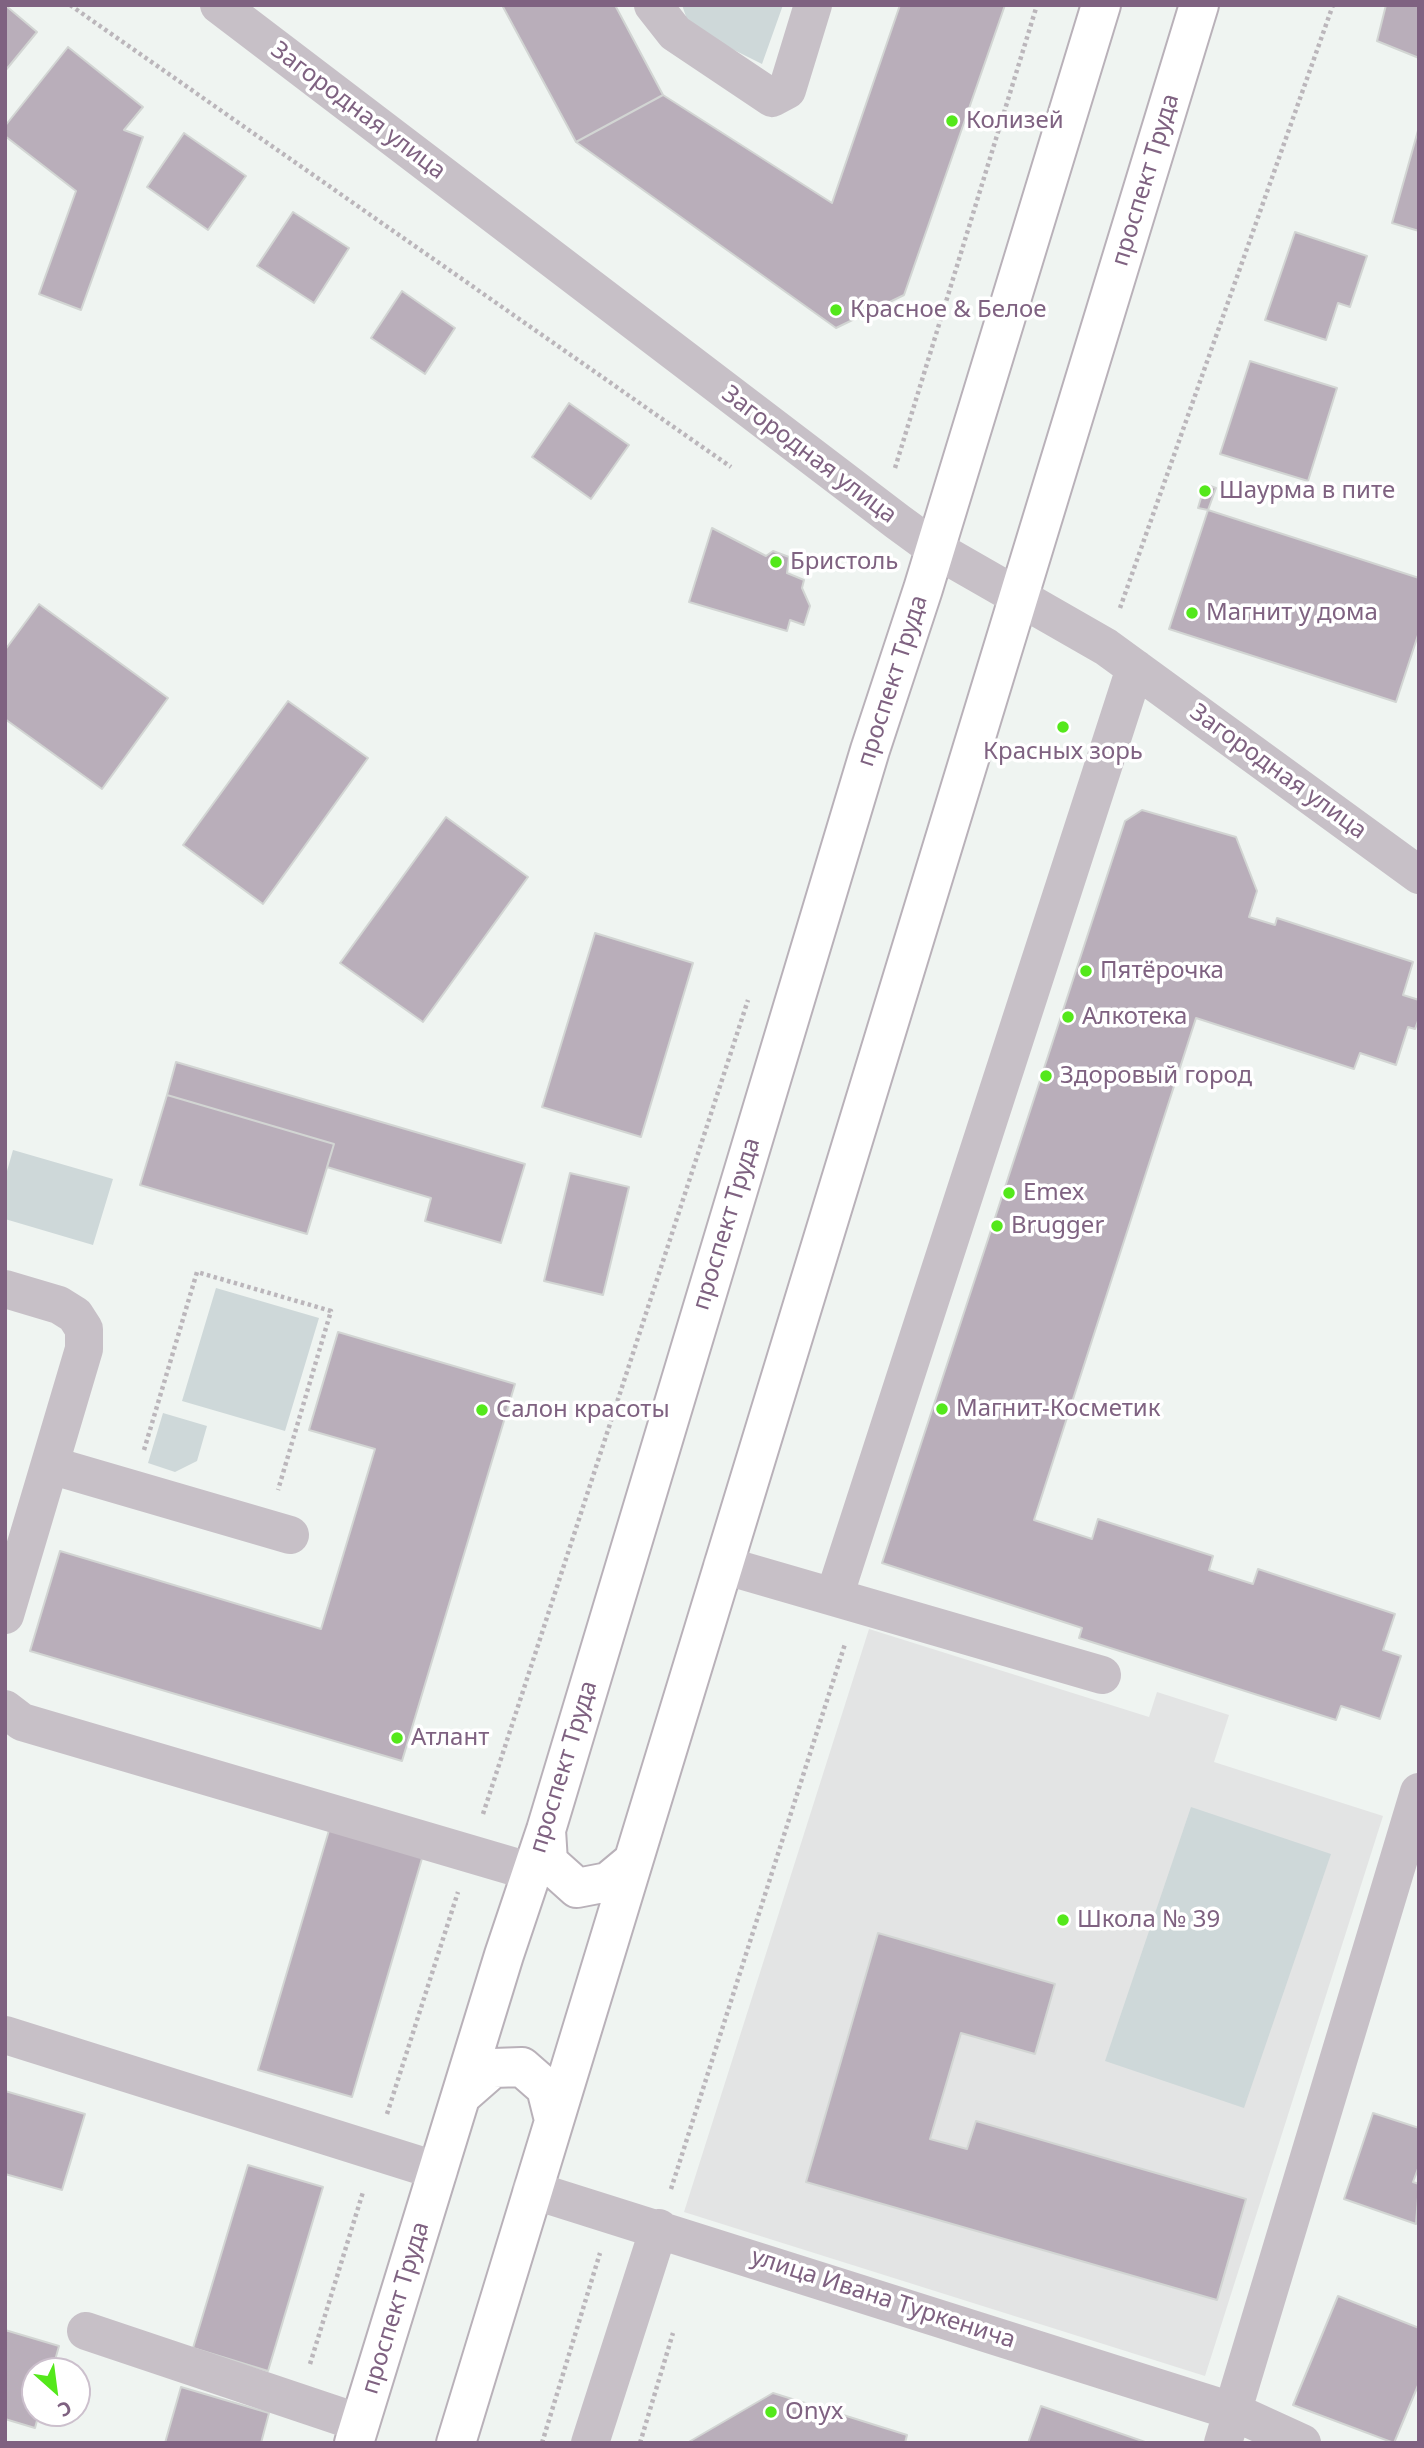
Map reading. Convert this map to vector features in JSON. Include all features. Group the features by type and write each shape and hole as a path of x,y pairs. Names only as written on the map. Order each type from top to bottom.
{"main road":[{"name":"проспект Труда","path":"357,2433 546,1830 870,750 935,549 1101,5"},
{"name":"проспект Труда","path":"456,2443 1199,5"},
{"path":"546,1830 548,1862 577,1888 608,1882 632,1862"},
{"path":"461,2096 493,2068 522,2067 546,2088 554,2120"}],"street":[{"name":"Загородная улица","path":"219,5 935,549 1020,595 1121,658 1419,875"},
{"path":"653,5 675,33 772,98 787,90 813,5"},
{"path":"834,1597 1121,658"},
{"path":"5,1289 59,1305 75,1315 84,1329 85,1349 5,1615"},
{"path":"50,1465 279,1531"},
{"path":"723,1565 1102,1675"},
{"path":"5,1709 22,1722 532,1872"},
{"path":"1228,2427 1419,1793"},
{"path":"5,2035 438,2171"},
{"name":"улица Ивана Туркенича","path":"533,2190 659,2228 1228,2427 1302,2443"},
{"path":"590,2443 659,2228"},
{"path":"86,2331 298,2403 357,2433"}],"path":[{"path":"69,5 731,467"},
{"path":"898,522 894,471 1037,5"},
{"path":"1121,658 1333,5"},
{"path":"298,2403 470,1854 749,997"},
{"path":"132,1489 197,1272 211,1276 331,1311 279,1531"},
{"path":"542,2443 612,2214"},
{"path":"640,2443 674,2329"}],"shaded area":[{"path":"682,5 783,5 762,64 690,28"},
{"path":"13,1150 113,1179 93,1245 5,1219 5,1178"},
{"path":"216,1288 319,1318 285,1431 182,1401"},
{"path":"163,1413 207,1426 197,1461 175,1472 148,1463"},
{"name":"Школа № 39","path":"869,1629 1149,1717 1157,1692 1229,1715 1214,1762 1383,1816 1205,2376 684,2212"},
{"path":"1191,1807 1331,1854 1244,2108 1105,2061"}],"building":[{"path":"5,5 37,32 5,71"},
{"path":"502,5 615,5 663,95 576,142"},
{"path":"900,5 1005,5 904,295 836,328 576,142 663,95 832,203"},
{"path":"1386,5 1419,5 1419,58 1377,41"},
{"path":"68,47 143,107 124,130 143,137 81,310 39,294 76,191 5,136 5,126"},
{"path":"1419,127 1419,231 1392,223"},
{"path":"184,133 246,176 208,230 147,187"},
{"path":"293,212 349,248 314,303 257,266"},
{"path":"1295,232 1367,256 1350,307 1338,303 1326,340 1265,320"},
{"path":"402,291 455,328 425,374 371,338"},
{"path":"1250,361 1337,388 1308,481 1220,454"},
{"path":"569,403 629,445 591,499 532,457"},
{"path":"1205,484 1216,488 1208,510 1198,508"},
{"path":"1208,510 1419,578 1419,632 1396,702 1169,629"},
{"path":"712,528 766,556 773,551 789,557 787,573 804,580 802,588 810,606 804,625 790,620 787,631 689,602"},
{"path":"39,604 168,698 102,789 5,719 5,650"},
{"path":"288,701 368,758 263,904 183,845"},
{"path":"1142,810 1236,837 1257,891 1249,917 1275,925 1277,918 1413,962 1403,995 1419,1000 1419,1018 1415,1029 1408,1027 1396,1065 1360,1053 1354,1069 1196,1018 1034,1520 1092,1539 1098,1519 1213,1556 1209,1570 1253,1584 1258,1569 1395,1614 1383,1650 1401,1656 1380,1719 1341,1706 1336,1720 1079,1638 1082,1628 882,1563 1125,821"},
{"path":"446,817 528,877 423,1022 340,963"},
{"path":"595,933 693,963 641,1137 542,1107"},
{"path":"176,1062 525,1164 501,1243 425,1221 431,1198 327,1167 334,1144 167,1095"},
{"path":"167,1095 334,1144 307,1234 140,1185"},
{"path":"570,1173 629,1187 603,1295 544,1281"},
{"path":"338,1332 515,1384 402,1761 30,1651 60,1551 321,1629 375,1449 309,1430"},
{"path":"330,1827 423,1855 352,2097 258,2070"},
{"path":"878,1933 1055,1984 1035,2054 961,2033 930,2139 967,2149 976,2121 1246,2199 1217,2300 806,2182"},
{"path":"5,2091 85,2114 62,2190 5,2174"},
{"path":"1373,2113 1419,2128 1419,2166 1413,2182 1419,2184 1416,2224 1344,2199"},
{"path":"248,2165 323,2187 268,2371 193,2348"},
{"path":"1338,2296 1419,2328 1419,2383 1394,2443 1293,2405"},
{"path":"5,2330 59,2346 56,2357 21,2357 21,2424 5,2419"},
{"path":"181,2387 269,2413 261,2443 165,2443"},
{"path":"773,2393 907,2435 905,2443 687,2443"},
{"path":"1041,2406 1148,2443 1028,2443"}],"place":[{"name":"Колизей","path":"952,121"},
{"name":"Красное & Белое","path":"836,310"},
{"name":"Шаурма в пите","path":"1205,491"},
{"name":"Бристоль","path":"776,562"},
{"name":"Магнит у дома","path":"1192,613"},
{"name":"Красных зорь","path":"1063,727"},
{"name":"Пятёрочка","path":"1086,971"},
{"name":"Алкотека","path":"1068,1017"},
{"name":"Здоровый город","path":"1046,1076"},
{"name":"Emex","path":"1009,1193"},
{"name":"Brugger","path":"997,1226"},
{"name":"Магнит-Косметик","path":"942,1409"},
{"name":"Салон красоты","path":"482,1410"},
{"name":"Атлант","path":"397,1738"},
{"name":"Школа № 39","path":"1063,1920"},
{"name":"Onyx","path":"771,2412"}]}
